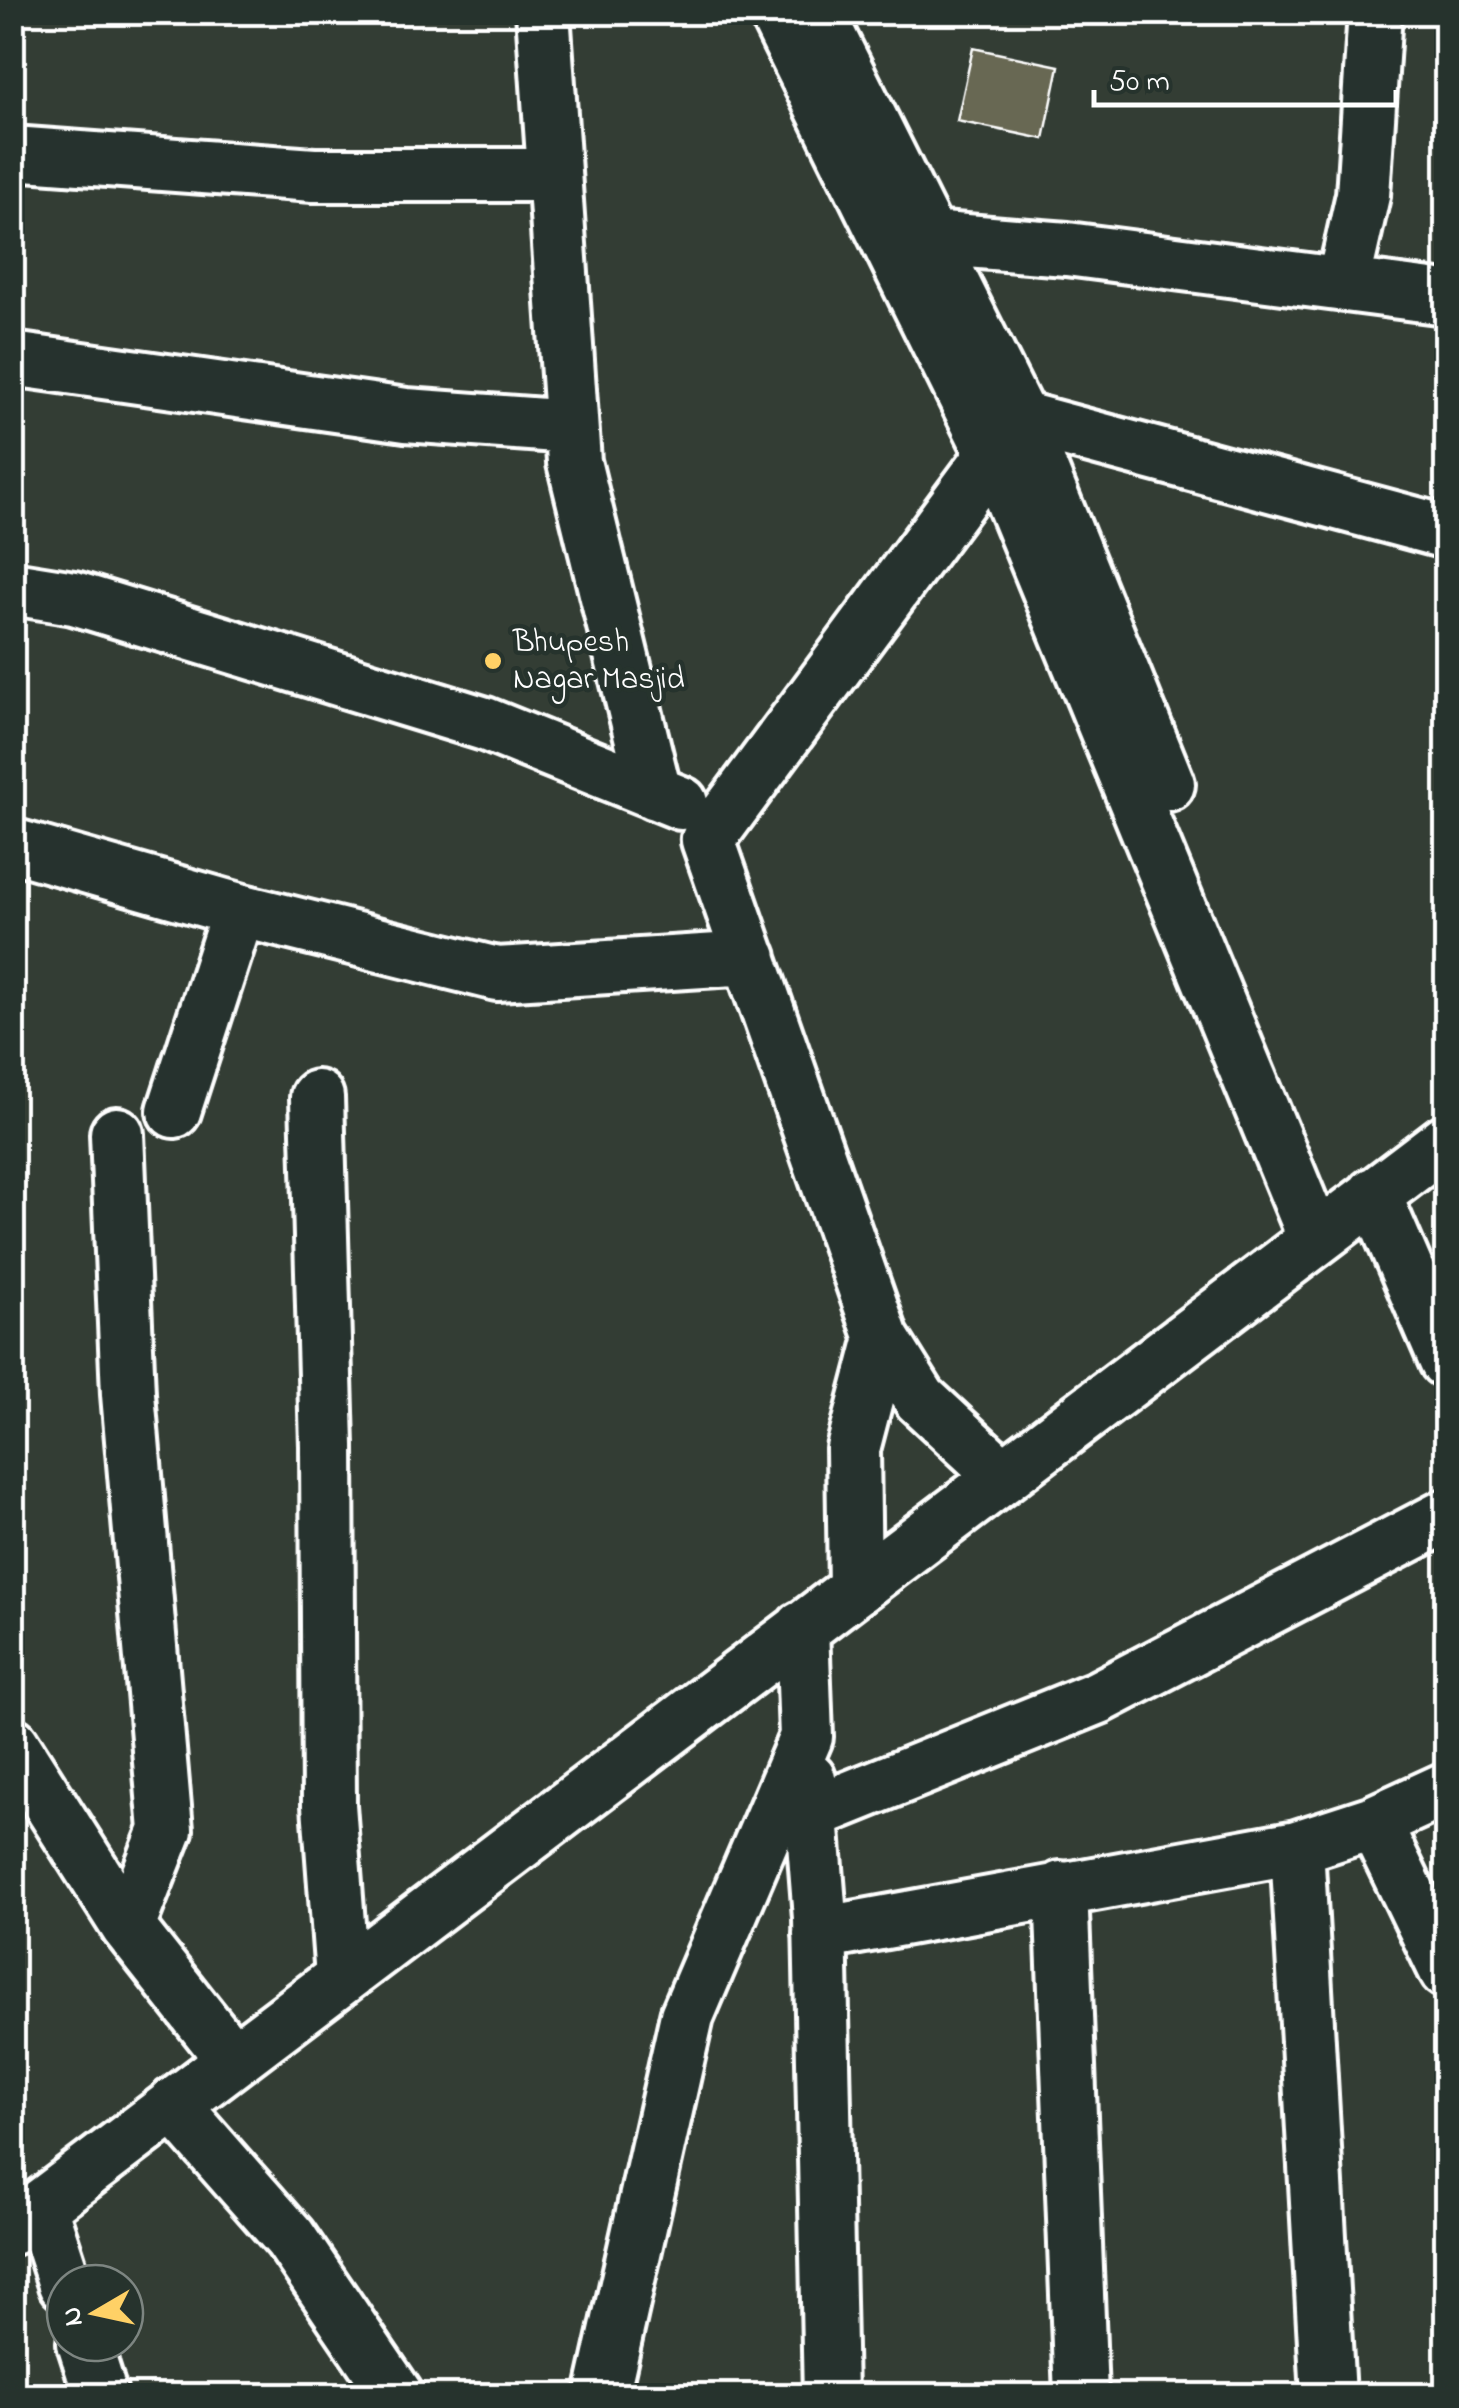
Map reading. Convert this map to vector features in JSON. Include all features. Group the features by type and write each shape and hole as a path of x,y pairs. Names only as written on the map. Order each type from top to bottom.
{"street":[{"path":"543,12 574,462 655,793"},
{"path":"775,12 1006,436 1446,532"},
{"path":"817,12 928,238 1006,436 1344,1216 1446,1361"},
{"path":"1343,284 1363,194 1375,12"},
{"path":"12,154 314,176 553,175"},
{"path":"928,238 1067,249 1446,298"},
{"path":"12,359 406,416 571,428"},
{"path":"1002,1476 920,1398 882,1338 708,840 1006,436"},
{"path":"12,588 74,598 484,724 721,820"},
{"path":"12,845 239,910 497,974 750,958"},
{"path":"174,1112 239,910"},
{"path":"317,1097 327,1446 329,1805 342,1977"},
{"path":"117,1134 128,1394 166,1830 128,1927"},
{"path":"53,2263 26,2217 1446,1140"},
{"path":"855,1588 853,1449 882,1338"},
{"path":"812,1813 1099,1696 1446,1516"},
{"path":"802,1628 820,1934 830,2396"},
{"path":"602,2396 687,2016 806,1737"},
{"path":"12,1744 128,1927 233,2060"},
{"path":"820,1934 1297,1847 1374,1822 1446,1788"},
{"path":"1374,1822 1446,1971"},
{"path":"1297,1847 1328,2396"},
{"path":"1061,1888 1081,2396"},
{"path":"174,2106 290,2238 397,2396"},
{"path":"90,2363 101,2396"}],"building":[{"path":"973,48 1059,66 1044,139 957,121"}],"place":[{"name":"Bhupesh Nagar Masjid","path":"493,661"}]}
